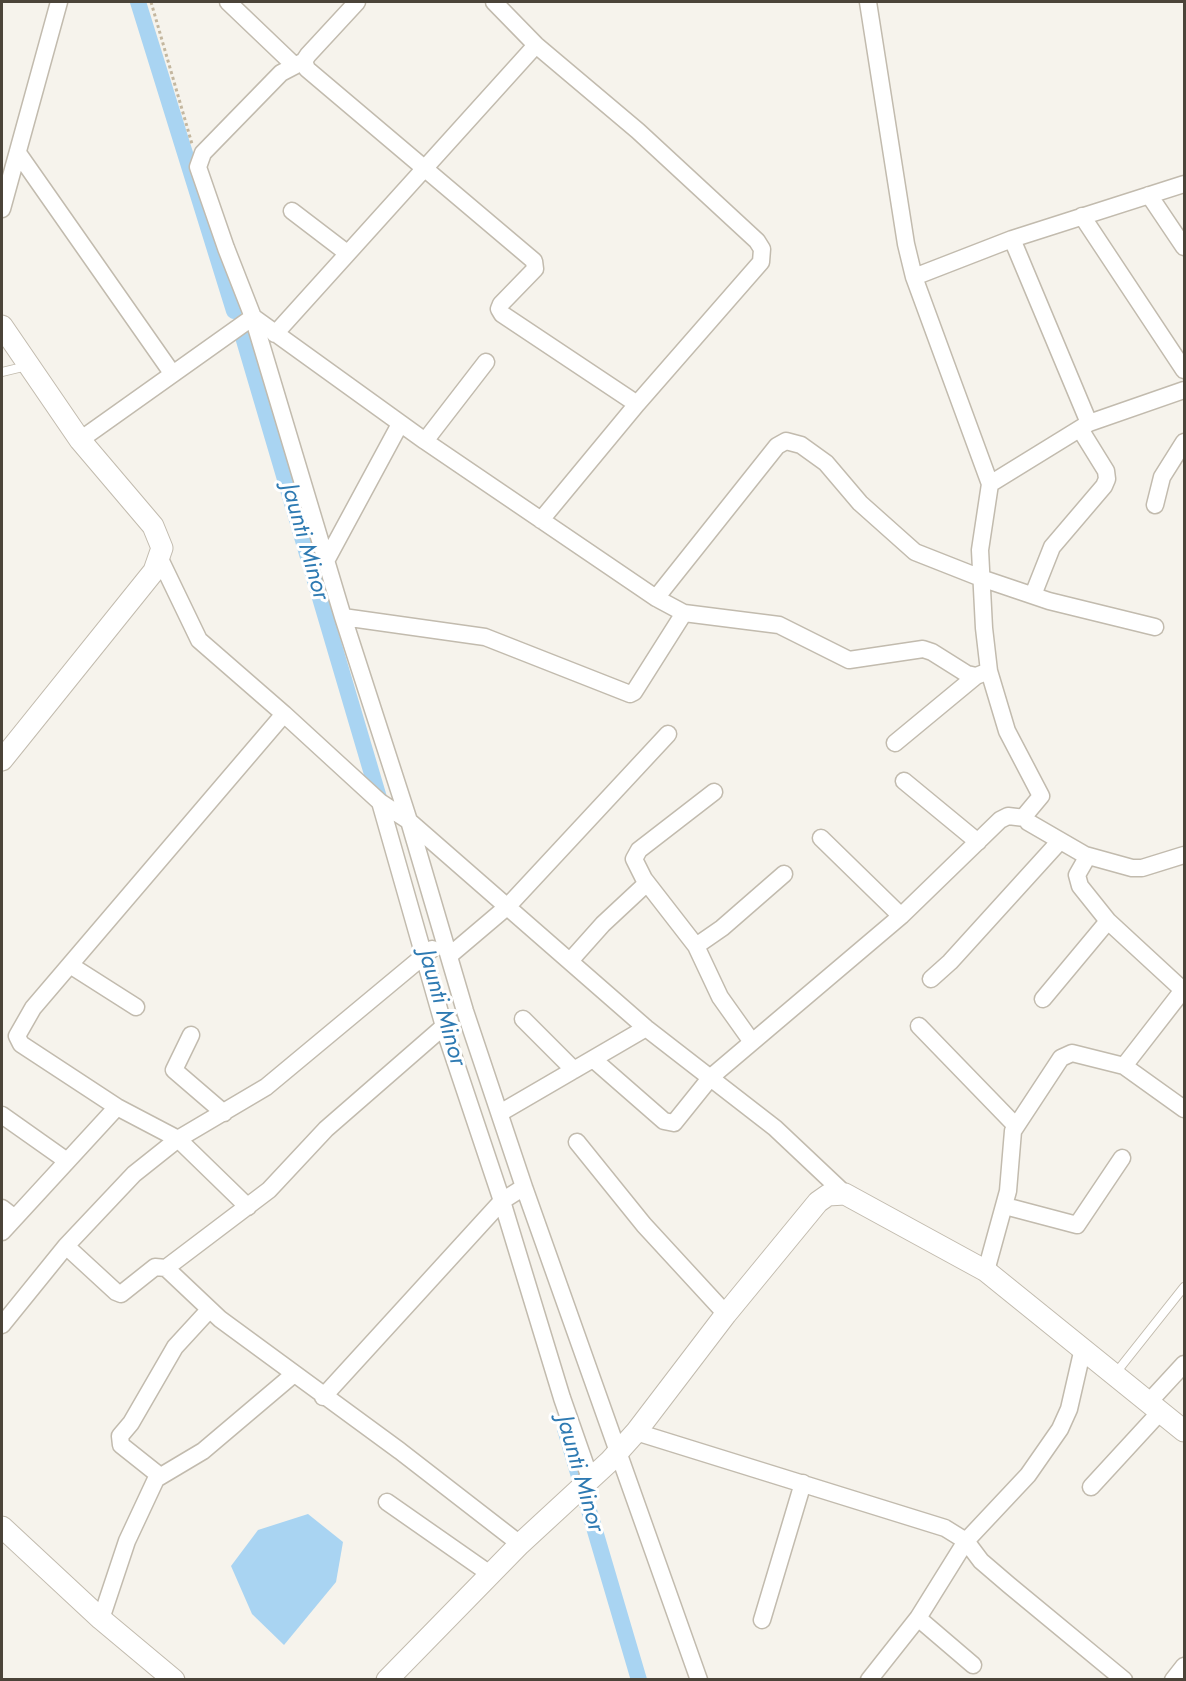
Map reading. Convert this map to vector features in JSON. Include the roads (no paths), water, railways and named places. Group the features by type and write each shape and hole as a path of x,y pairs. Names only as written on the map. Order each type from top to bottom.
{"street":[{"path":"2,209 59,2"},
{"path":"228,2 536,264 501,304 499,309 502,314 637,404"},
{"path":"357,2 299,63 281,73 203,153 198,167 225,248 253,317 343,617 393,810 437,949 455,1018 604,1467 699,1680"},
{"path":"494,2 536,45 638,131 757,241 762,249 762,262 637,404 541,520"},
{"path":"868,2 906,244 914,277 990,484 980,550 982,674 1007,731 1040,791 1037,802 1028,810 1026,818 1028,822 1059,842 1085,855 1132,868 1142,868 1185,855"},
{"path":"275,334 536,45"},
{"path":"18,153 172,374"},
{"path":"914,277 1012,239 1185,184"},
{"path":"1149,195 1185,247"},
{"path":"292,211 347,253"},
{"path":"1082,216 1185,370"},
{"path":"1012,239 1084,426 1106,471 1107,479 1104,486 1052,547 1033,595"},
{"path":"80,440 253,317"},
{"path":"253,317 400,424 656,598 684,612 779,625 798,632 843,658 854,661 923,649 932,652 967,674 982,674"},
{"path":"2,326 27,366 80,440 153,526 162,548 154,572 2,759"},
{"path":"425,441 486,362"},
{"path":"990,484 1084,426 1185,390"},
{"path":"326,561 400,424"},
{"path":"656,598 777,446 786,441 801,446 826,463 860,503 909,548 981,578 1033,595 1155,627"},
{"path":"1155,505 1162,477 1185,442"},
{"path":"160,559 199,640 646,1028 775,1128 845,1194 986,1271 1185,1431"},
{"path":"343,617 485,637 630,694 634,692 684,612"},
{"path":"896,743 982,674"},
{"path":"248,1207 178,1139 117,1107 17,1039 33,1008 284,714"},
{"path":"2,1325 66,1246 134,1174 178,1139 266,1087 437,949 508,906 668,734"},
{"path":"904,781 978,842"},
{"path":"714,792 635,854 635,865 647,884 696,946 720,997 752,1042"},
{"path":"393,810 437,949 455,1018 500,1113 514,1194 562,1398 604,1467"},
{"path":"593,1059 624,1089 668,1124 674,1123 711,1077 901,916 1008,816 1026,818"},
{"path":"821,838 901,916"},
{"path":"931,979 950,962 1059,842"},
{"path":"1085,855 1076,881 1108,921 1184,990 1124,1066"},
{"path":"696,946 722,928 784,874"},
{"path":"570,961 603,924 647,884"},
{"path":"1043,999 1108,921"},
{"path":"70,965 136,1007"},
{"path":"166,1268 269,1190 334,1122 455,1018"},
{"path":"523,1019 574,1070"},
{"path":"919,1026 1016,1126"},
{"path":"500,1113 646,1028"},
{"path":"191,1035 174,1070 224,1113"},
{"path":"986,1271 1005,1206 1011,1169 1013,1131 1065,1055 1072,1053 1124,1066 1185,1109"},
{"path":"2,1232 8,1213 67,1161 117,1107"},
{"path":"2,1114 67,1161"},
{"path":"577,1142 644,1225 726,1314"},
{"path":"1005,1206 1077,1225 1122,1158"},
{"path":"323,1397 514,1194"},
{"path":"387,1680 520,1544 604,1467 636,1432 726,1314 818,1202 828,1195 845,1194"},
{"path":"66,1246 121,1294 155,1267 166,1268 209,1310 323,1397 400,1451 520,1544"},
{"path":"160,1476 121,1445 120,1436 131,1423 175,1347 209,1310"},
{"path":"870,1680 918,1618 966,1541 1028,1475 1060,1429 1069,1409 1083,1348"},
{"path":"1091,1487 1154,1408 1185,1364"},
{"path":"101,1619 127,1540 150,1490 160,1476 203,1451 294,1374"},
{"path":"636,1432 923,1519 945,1528 966,1541 981,1560 1008,1585 1124,1680"},
{"path":"762,1620 803,1483"},
{"path":"387,1502 490,1574"},
{"path":"2,1527 101,1619 174,1680"},
{"path":"918,1618 973,1665"},
{"path":"1173,1680 1185,1666"}],"lane":[{"path":"2,372 27,366"},
{"path":"1115,1374 1185,1287"}],"water":[{"path":"308,1514 343,1542 336,1582 284,1645 252,1614 231,1566 258,1530"}],"waterway":[{"name":"Jaunti Minor","path":"138,2 234,311"},
{"name":"Jaunti Minor","path":"243,337 382,808"},
{"name":"Jaunti Minor","path":"565,1429 639,1680"}]}
